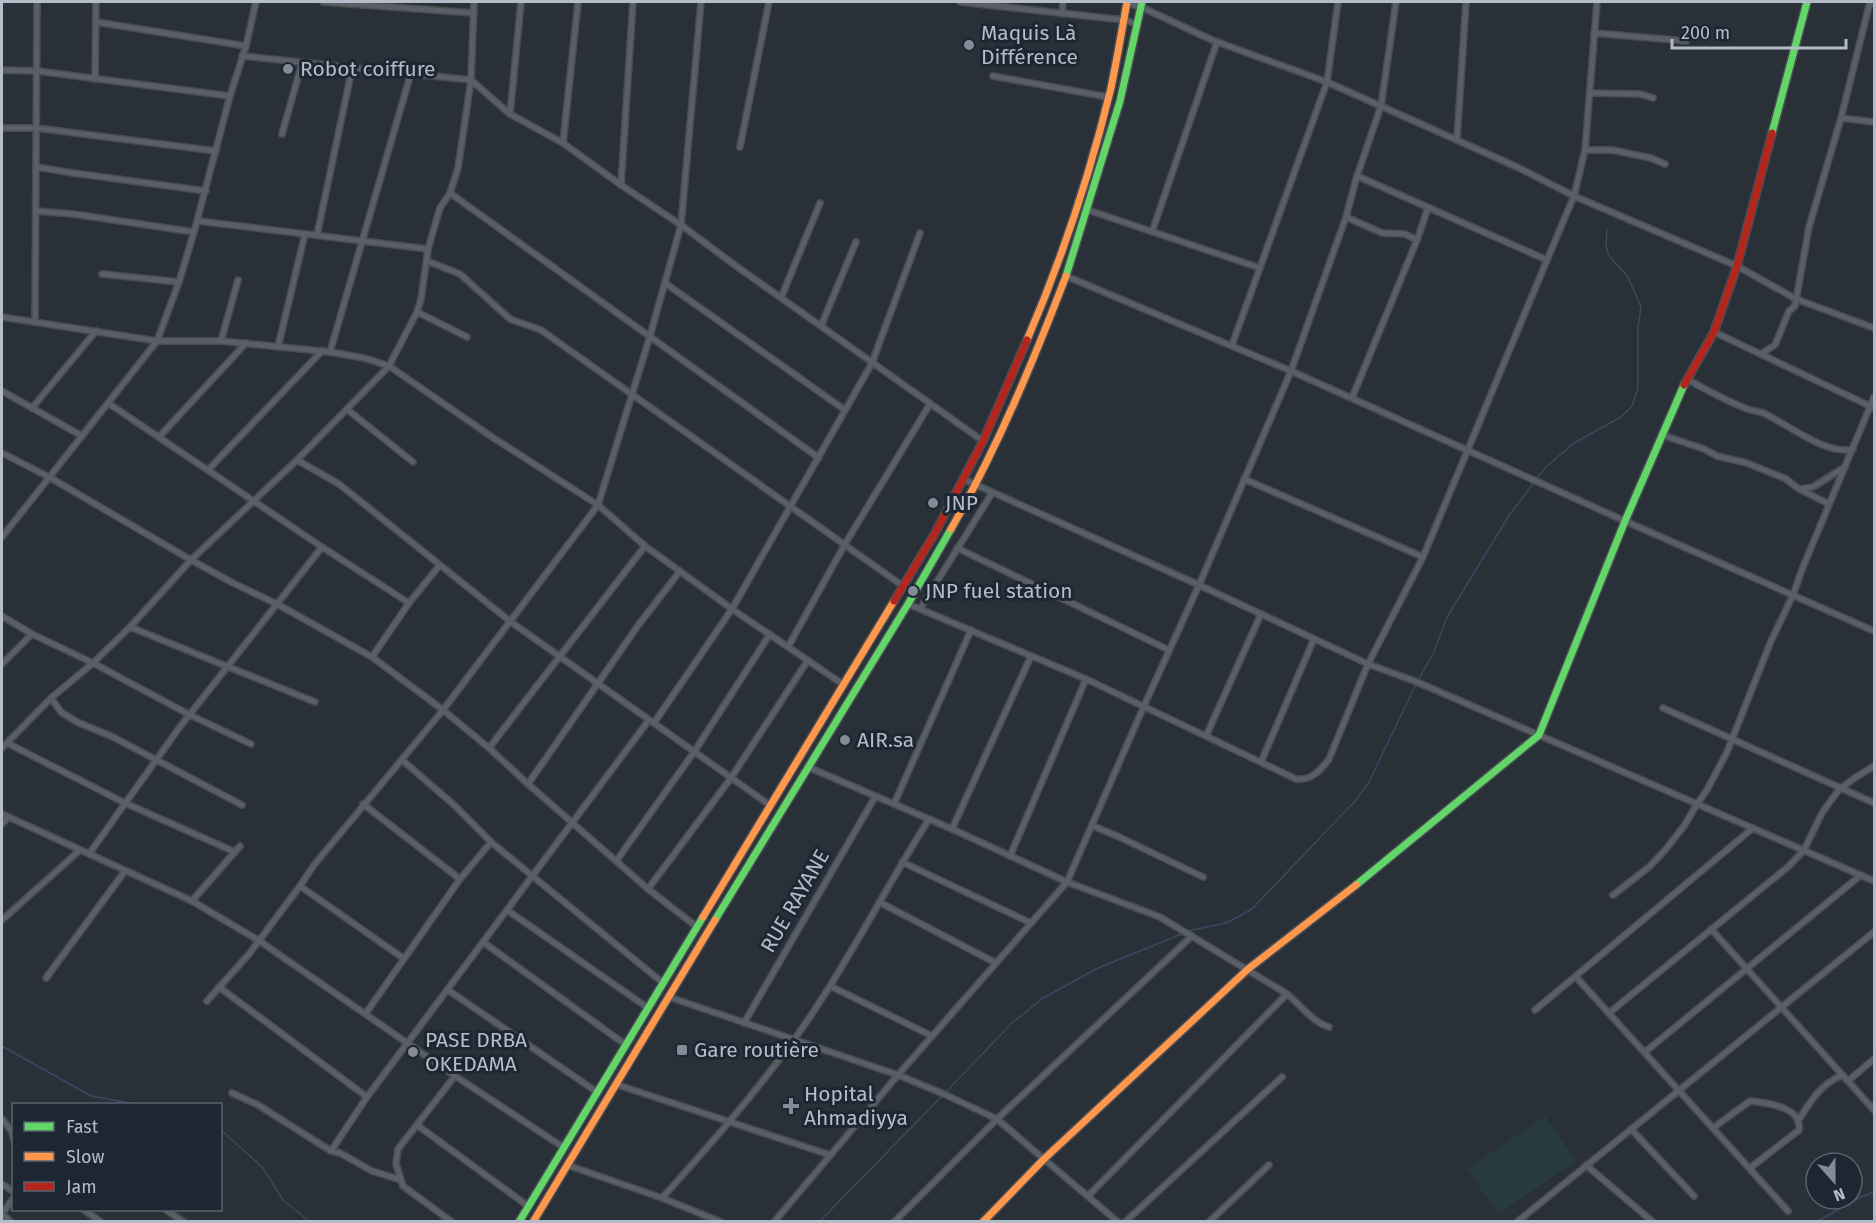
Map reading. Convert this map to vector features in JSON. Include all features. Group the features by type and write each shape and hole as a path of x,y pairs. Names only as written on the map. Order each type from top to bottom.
{"main road":[{"path":"519,1221 935,533 983,441 1050,287 1084,185 1108,98 1127,2"},
{"path":"983,1221 1044,1159 1248,969 1364,879 1539,735 1624,521 1687,379 1714,332 1737,266 1807,2"},
{"path":"533,1221 908,604 976,486 1023,382 1066,276 1120,101 1141,4"}],"street":[{"path":"35,321 37,2"},
{"path":"95,79 96,2"},
{"path":"2,537 157,341 198,221 256,2"},
{"path":"323,2 474,13"},
{"path":"2,748 51,698 93,663 130,627 191,560 297,460 389,366 417,312 428,249 440,208 450,193 458,168 471,80 474,2"},
{"path":"510,114 521,2"},
{"path":"563,143 578,2"},
{"path":"621,185 633,2"},
{"path":"207,1001 249,954 314,865 443,710 598,505 650,336 681,225 701,2"},
{"path":"740,147 769,2"},
{"path":"960,2 1124,20 1138,24"},
{"path":"1062,14 1063,2"},
{"path":"1127,2 1141,4 1217,42 1327,82 1517,167 1574,196 1737,266 1796,299 1875,328"},
{"path":"1232,345 1327,82 1338,2"},
{"path":"774,1221 1067,882 1292,371 1346,217 1357,176 1381,106 1396,2"},
{"path":"1457,140 1466,2"},
{"path":"908,604 1086,679 1296,779 1305,779 1317,773 1329,759 1368,664 1423,557 1574,196 1585,150 1597,2"},
{"path":"1761,354 1778,341 1780,329 1789,311 1795,306 1809,227 1842,118 1870,2"},
{"path":"96,22 246,46"},
{"path":"1594,33 1686,41"},
{"path":"1152,232 1217,42"},
{"path":"242,56 471,80 510,114 563,143 983,441"},
{"path":"282,134 302,63"},
{"path":"317,236 352,69"},
{"path":"2,70 37,71 230,96"},
{"path":"330,352 411,73"},
{"path":"993,76 1108,98"},
{"path":"1590,93 1640,94 1653,98"},
{"path":"1842,118 1875,122"},
{"path":"2,128 36,128 216,151"},
{"path":"1585,150 1612,150 1651,158 1665,164"},
{"path":"37,167 206,191"},
{"path":"1357,176 1547,260"},
{"path":"450,193 819,458"},
{"path":"781,298 820,203"},
{"path":"1352,398 1428,208"},
{"path":"1088,210 1260,268"},
{"path":"36,211 73,214 194,232"},
{"path":"1346,217 1382,233 1406,234 1417,240"},
{"path":"198,221 428,249"},
{"path":"331,1150 367,1097 573,822 652,722 732,609 872,363 920,233"},
{"path":"278,347 305,234"},
{"path":"821,326 856,243"},
{"path":"427,261 460,274 510,319 541,330 903,586"},
{"path":"102,274 179,282"},
{"path":"1066,276 1292,371 1875,631"},
{"path":"220,341 238,280"},
{"path":"665,283 845,410"},
{"path":"417,312 467,338"},
{"path":"2,317 157,341 220,341 330,352 364,358 389,366 492,437 598,505 645,546 732,609 844,685"},
{"path":"32,408 96,331"},
{"path":"1714,332 1873,407"},
{"path":"159,437 246,343"},
{"path":"208,470 322,351"},
{"path":"1687,379 1716,396 1749,410 1763,413 1831,448 1844,451 1853,449"},
{"path":"2,391 82,436"},
{"path":"1613,895 1649,867 1684,826 1727,752 1771,641 1793,595 1845,466 1873,407 1875,397"},
{"path":"108,403 409,603"},
{"path":"788,647 844,544 930,404"},
{"path":"348,410 413,462"},
{"path":"1662,435 1704,449 1717,456 1747,463 1786,479 1799,489 1829,504"},
{"path":"2,453 49,477 233,584 277,604 372,657 489,748 648,889 697,927"},
{"path":"297,460 339,484 511,622 771,806"},
{"path":"1799,489 1813,487 1845,466"},
{"path":"963,479 1368,664 1417,682 1875,881"},
{"path":"1244,479 1423,557"},
{"path":"920,609 992,493"},
{"path":"489,748 645,546"},
{"path":"89,854 190,715 322,547"},
{"path":"957,548 1169,650"},
{"path":"372,657 409,603 439,566"},
{"path":"528,783 637,627 680,571"},
{"path":"1206,736 1261,614"},
{"path":"2,616 32,634 251,744"},
{"path":"130,627 315,702"},
{"path":"894,804 971,630"},
{"path":"2,664 32,634"},
{"path":"617,860 694,752 770,634"},
{"path":"1261,762 1314,639"},
{"path":"952,829 1031,656"},
{"path":"648,889 731,778 808,660"},
{"path":"1010,856 1086,679"},
{"path":"51,698 61,712 77,722 113,737 242,805"},
{"path":"1663,708 1875,802"},
{"path":"7,743 125,803 235,852"},
{"path":"402,760 453,804 491,842 663,982"},
{"path":"1609,1013 1789,866 1804,850 1822,813 1838,791 1875,766"},
{"path":"808,767 1067,882 1160,917 1287,994 1319,1024 1329,1027"},
{"name":"RUE RAYANE","path":"744,1023 875,797"},
{"path":"363,804 460,879"},
{"path":"2,814 192,901 258,940 455,1076 563,1147"},
{"path":"2,824 9,817"},
{"path":"662,1198 730,1122 794,1040 830,986 929,819"},
{"path":"1093,826 1203,877"},
{"path":"1535,1010 1753,828"},
{"path":"366,1013 460,879 491,842"},
{"path":"192,901 240,846"},
{"path":"2,920 80,850"},
{"path":"902,862 1031,923"},
{"path":"46,978 125,871"},
{"path":"1645,1052 1862,875"},
{"path":"300,886 403,958"},
{"path":"879,902 996,963"},
{"path":"507,910 648,1008"},
{"path":"1711,930 1875,1110"},
{"path":"1517,1221 1875,932"},
{"path":"894,1221 997,1119 1192,936"},
{"path":"483,942 626,1045"},
{"path":"1576,976 1788,1212"},
{"path":"830,986 932,1036"},
{"path":"219,987 367,1097"},
{"path":"448,990 597,1092"},
{"path":"1088,1196 1287,994"},
{"path":"669,997 898,1075 997,1119 1118,1221"},
{"path":"1848,1081 1875,1059"},
{"path":"1798,1121 1825,1084 1843,1075"},
{"path":"452,1221 403,1186 396,1164 398,1149 455,1076"},
{"path":"1125,1221 1282,1077"},
{"path":"615,1084 830,1155"},
{"path":"232,1093 258,1105 331,1150 372,1171 401,1180"},
{"path":"1713,1128 1750,1101 1775,1104 1786,1108 1798,1121 1799,1130 1750,1168"},
{"path":"2,1119 12,1132"},
{"path":"417,1125 528,1206"},
{"path":"1631,1129 1694,1196"},
{"path":"567,1165 721,1221"},
{"path":"1209,1221 1269,1165"},
{"path":"1586,1165 1653,1221"},
{"path":"11,1221 2,1214 12,1200"},
{"path":"87,1211 101,1221"},
{"path":"169,1211 184,1221"}],"green space":[{"path":"1545,1116 1576,1161 1498,1214 1467,1169"}],"waterway":[{"path":"1536,479 1546,467 1574,443 1621,417 1632,406 1638,389 1638,327 1641,307 1628,277 1609,256 1606,246 1607,229"},
{"path":"1418,680 1433,654 1447,617 1510,514 1534,483"},
{"path":"1189,931 1226,923 1252,909 1356,800 1369,782 1416,684"},
{"path":"945,1093 1012,1023 1043,998 1098,968 1184,933"},
{"path":"2,1046 91,1096 130,1103"},
{"path":"819,1222 942,1096"},
{"path":"222,1131 263,1168 283,1200 310,1222"},
{"path":"1816,1222 1874,1192"}],"traffic: fast":[{"path":"1066,276 1120,101 1142,2"},
{"path":"1772,133 1807,2"},
{"path":"1356,885 1539,735 1625,521 1684,385"},
{"path":"715,920 908,604 951,529"},
{"path":"519,1222 703,917"}],"traffic: slow":[{"path":"1027,340 1063,247 1094,152 1111,88 1127,2"},
{"path":"951,529 984,468 1013,405 1066,276"},
{"path":"703,917 894,601"},
{"path":"983,1222 1044,1159 1248,969 1356,885"},
{"path":"533,1222 715,920"}],"traffic: jam":[{"path":"1684,385 1714,332 1737,266 1772,133"},
{"path":"894,601 935,533 983,441 1027,340"}],"place":[{"name":"Maquis Là Différence","path":"969,45"},
{"name":"Robot coiffure","path":"288,69"},
{"name":"JNP","path":"933,503"},
{"name":"JNP fuel station","path":"913,591"},
{"name":"AIR.sa","path":"845,740"},
{"name":"Gare routière","path":"682,1050"},
{"name":"PASE DRBA OKEDAMA","path":"413,1052"},
{"name":"Hopital Ahmadiyya","path":"791,1106"}]}
